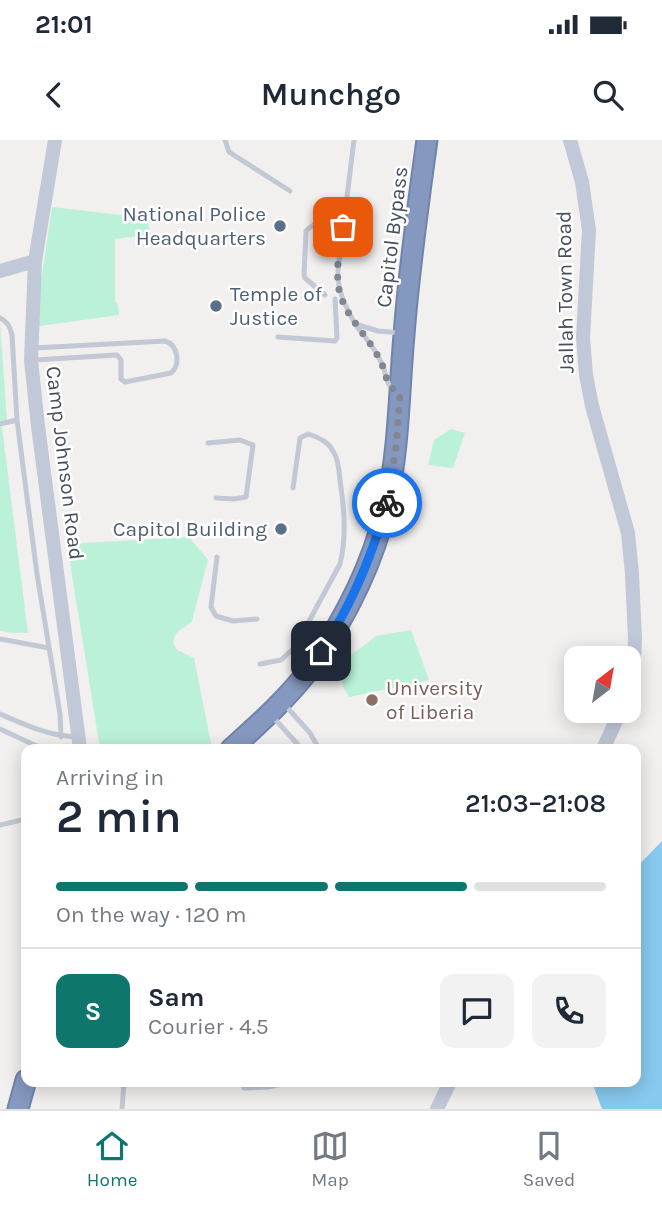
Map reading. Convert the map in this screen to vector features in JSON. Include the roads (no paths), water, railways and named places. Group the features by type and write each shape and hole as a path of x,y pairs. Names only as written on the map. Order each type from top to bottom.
{"highway":[{"name":"Capitol Bypass","path":"236,744 276,707 311,667 354,596 372,553 387,504 396,447 413,240 427,140"},
{"path":"19,1109 24,1087"}],"street":[{"name":"Camp Johnson Road","path":"55,140 34,261 31,354 79,743"},
{"name":"Jallah Town Road","path":"570,140 582,182 589,230 583,338 586,375 592,407 628,533 634,646"},
{"path":"0,271 34,261"},
{"path":"605,744 615,723"},
{"path":"436,1109 447,1087"}],"lane":[{"path":"225,140 229,152 290,191"},
{"path":"354,140 337,281 344,304 380,360 389,387 400,395"},
{"path":"326,295 304,275 306,231 346,205"},
{"path":"278,337 335,341 335,299"},
{"path":"0,318 10,327 12,335 17,420 60,714 61,737"},
{"path":"355,324 377,331 404,333"},
{"path":"165,341 174,347 177,365 171,373 125,382 121,379 121,360 117,355 31,354 165,341"},
{"path":"0,424 17,420"},
{"path":"260,663 281,660 295,647 343,554 344,504 337,459 321,438 308,434 300,438 293,488"},
{"path":"208,443 240,440 254,445 246,497 216,498"},
{"path":"32,532 52,532"},
{"path":"217,557 211,607 216,616 233,621 257,619"},
{"path":"0,639 49,648"},
{"path":"276,707 299,744"},
{"path":"276,707 310,733 316,744"},
{"path":"0,714 33,729 79,743"},
{"path":"0,729 32,744"},
{"path":"0,825 21,820"},
{"path":"121,1109 123,1087"},
{"path":"244,1088 268,1087"}],"water":[{"path":"662,841 662,1109 602,1109 594,1087 641,1087 641,863"}],"place":[{"name":"National Police Headquarters","path":"280,226"},
{"name":"Temple of Justice","path":"216,306"},
{"name":"Capitol Building","path":"281,529"},
{"name":"University of Liberia","path":"372,700"}]}
